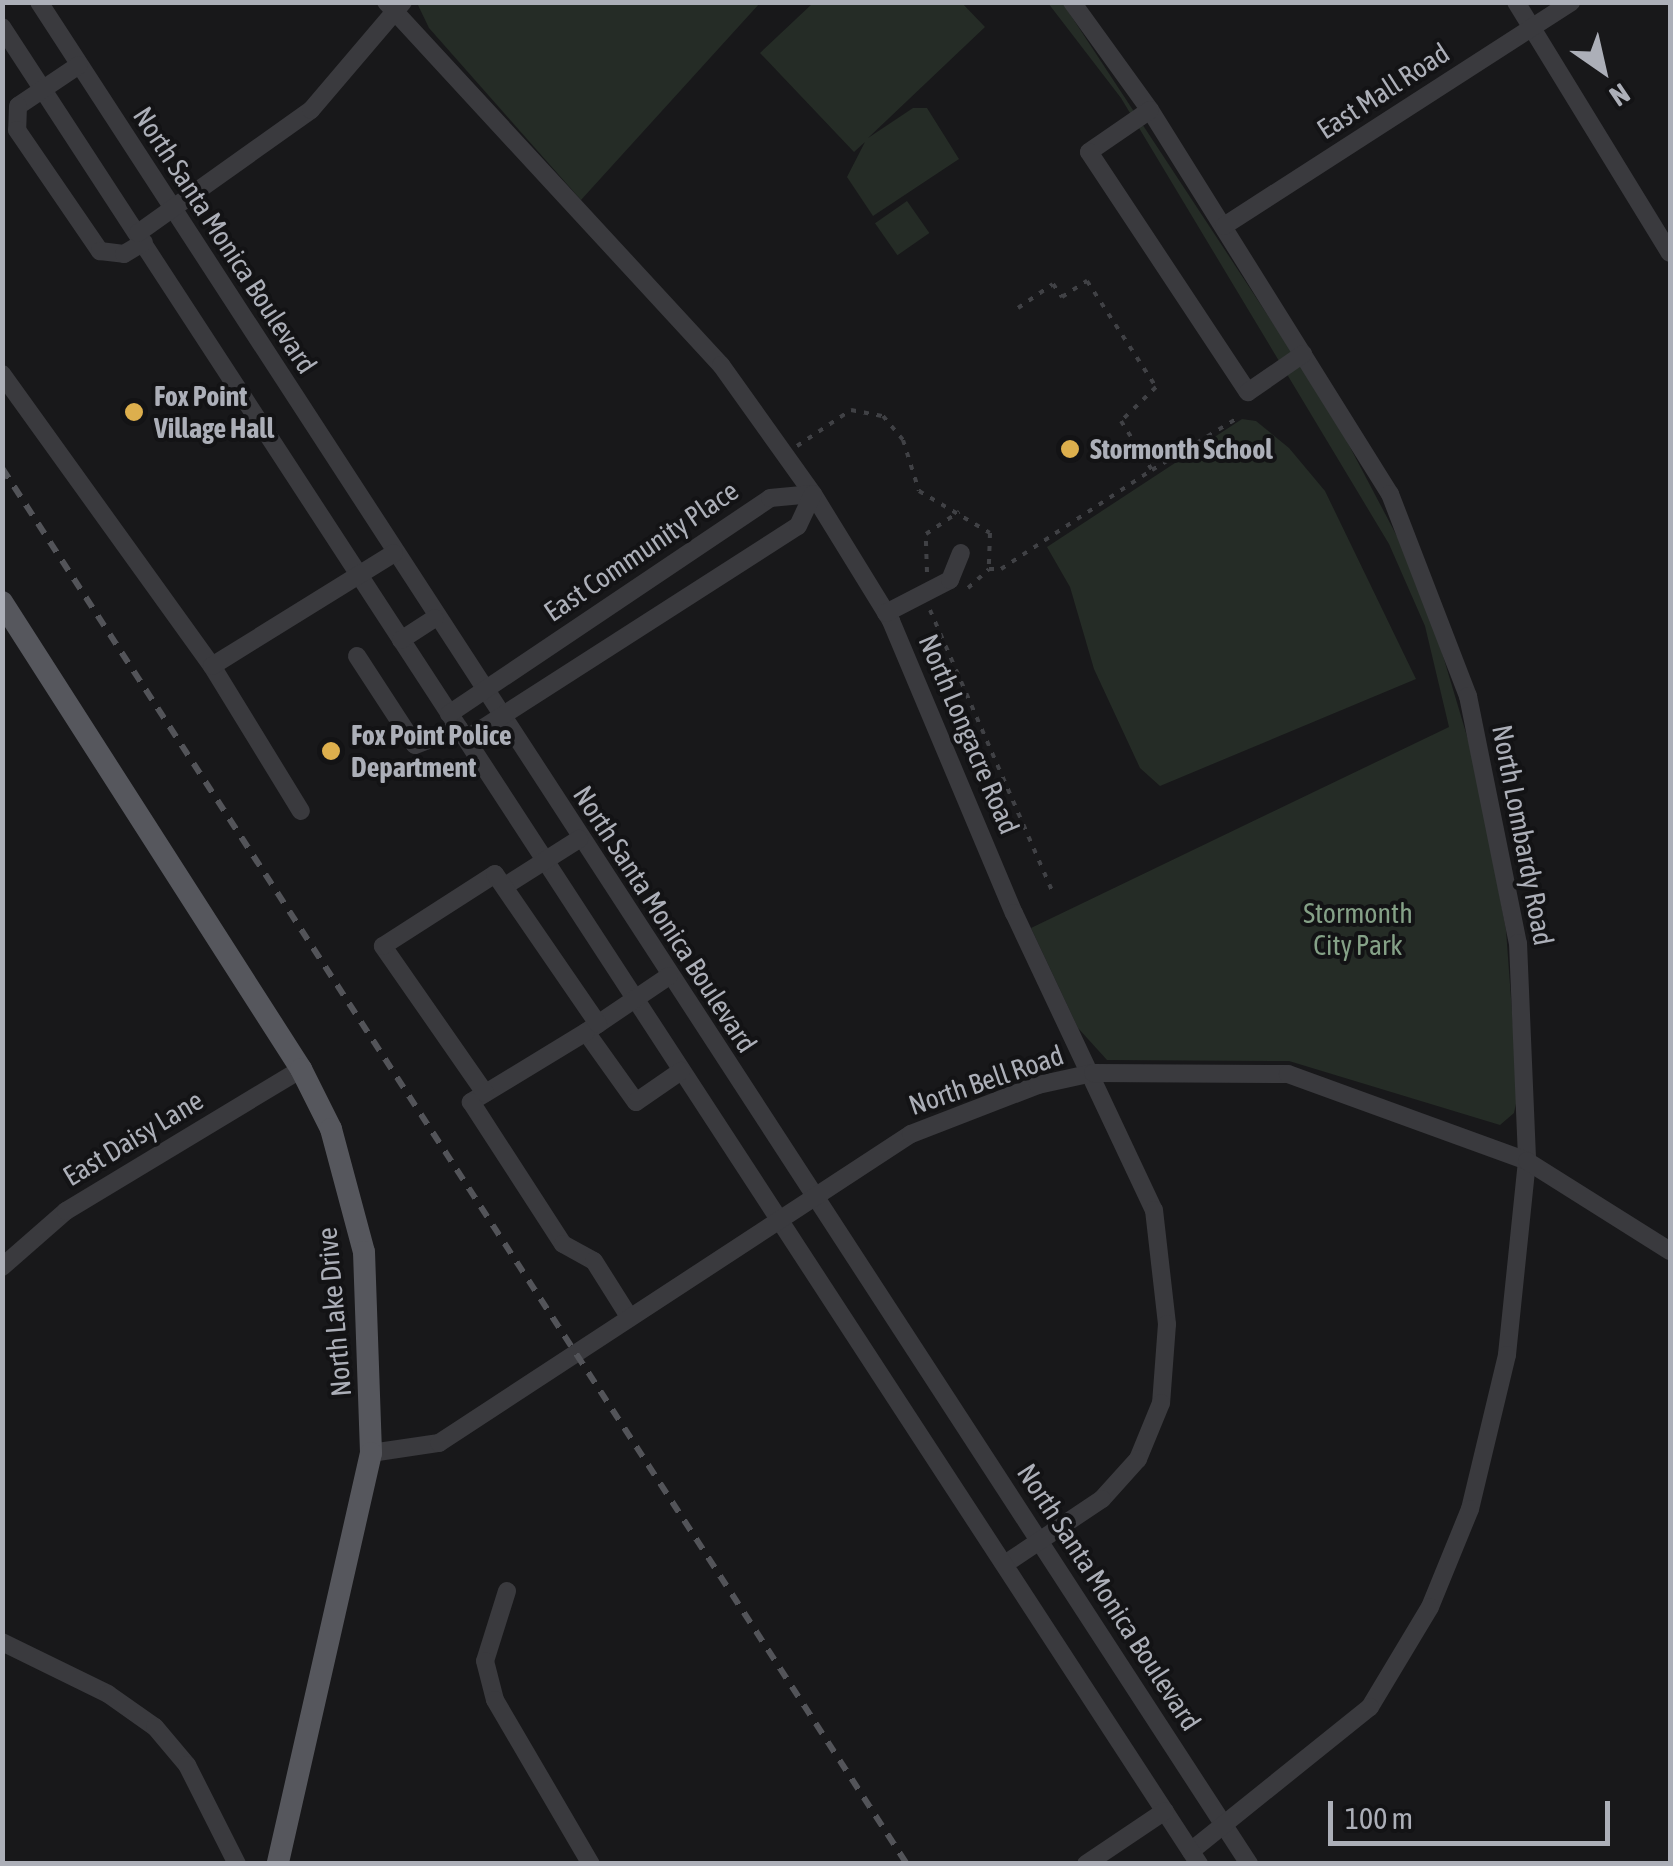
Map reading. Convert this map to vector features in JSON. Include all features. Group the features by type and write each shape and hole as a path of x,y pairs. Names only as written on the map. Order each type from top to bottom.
{"main road":[{"name":"North Lake Drive","path":"2,602 300,1069 332,1129 364,1252 371,1453 278,1864"}],"street":[{"name":"North Santa Monica Boulevard","path":"39,2 483,692 1249,1864"},
{"name":"North Lombardy Road","path":"1072,2 1150,110 1390,494 1468,696 1518,943 1527,1161 1507,1355 1470,1510 1430,1608 1370,1707 1195,1857"},
{"path":"1516,2 1670,253"},
{"name":"East Mall Road","path":"1224,226 1571,2"},
{"path":"79,65 18,106 17,130 88,239 112,256 311,110 395,7"},
{"name":"North Longacre Road","path":"395,7 721,365 814,494 886,613 1014,914 1093,1073 1154,1210 1166,1324 1160,1403 1138,1459 1102,1499 1005,1564"},
{"path":"2,28 1195,1857"},
{"path":"1150,110 1088,152 1248,392 1303,354"},
{"path":"2,374 212,666 301,811"},
{"path":"357,656 415,745 458,727 500,718 798,526 814,494"},
{"name":"East Community Place","path":"458,727 483,692 770,498 814,494"},
{"path":"212,666 394,553"},
{"path":"886,613 950,580 960,554"},
{"path":"401,640 435,618"},
{"path":"504,886 579,838"},
{"path":"485,1093 383,946 495,874 636,1102 682,1071"},
{"path":"628,1316 594,1261 563,1244 471,1102 669,976"},
{"name":"East Daisy Lane","path":"2,1268 66,1210 300,1069"},
{"name":"North Bell Road","path":"371,1453 439,1443 812,1194 911,1134 1038,1085 1093,1073 1288,1074 1527,1161 1670,1251"},
{"path":"507,1591 485,1661 494,1700 592,1864"},
{"path":"2,1642 108,1694 154,1727 187,1764 237,1864"},
{"path":"1086,1864 1165,1811"}],"path":[{"path":"1018,308 1053,284 1062,297 1087,281 1156,387 1120,421 1152,470"},
{"path":"785,454 863,408 895,426 919,491 990,533 986,578 957,594"},
{"path":"989,569 1002,570 1236,419"},
{"path":"928,573 926,534 959,512"},
{"path":"943,601 930,609 1052,891"}],"green space":[{"name":"Stormonth City Park","path":"1062,2 1332,413 1400,542 1438,639 1475,763 1506,930 1518,1094 1514,1113 1500,1125 1289,1061 1107,1060 1078,1028 1031,928 1449,727 1425,626 1389,544 1121,98 1048,3"},
{"path":"417,3 760,3 581,200 429,28"},
{"path":"813,3 962,3 985,27 868,138 913,108 927,108 959,159 873,216 847,177 865,142 854,152 760,53"},
{"path":"907,201 929,233 897,255 875,223"},
{"path":"1242,419 1256,421 1289,448 1325,491 1416,679 1160,786 1140,768 1094,669 1070,587 1047,547"}],"railway":[{"path":"2,468 907,1864"}],"place":[{"name":"Fox Point Village Hall","path":"134,412"},
{"name":"Stormonth School","path":"1070,449"},
{"name":"Fox Point Police Department","path":"331,751"}]}
